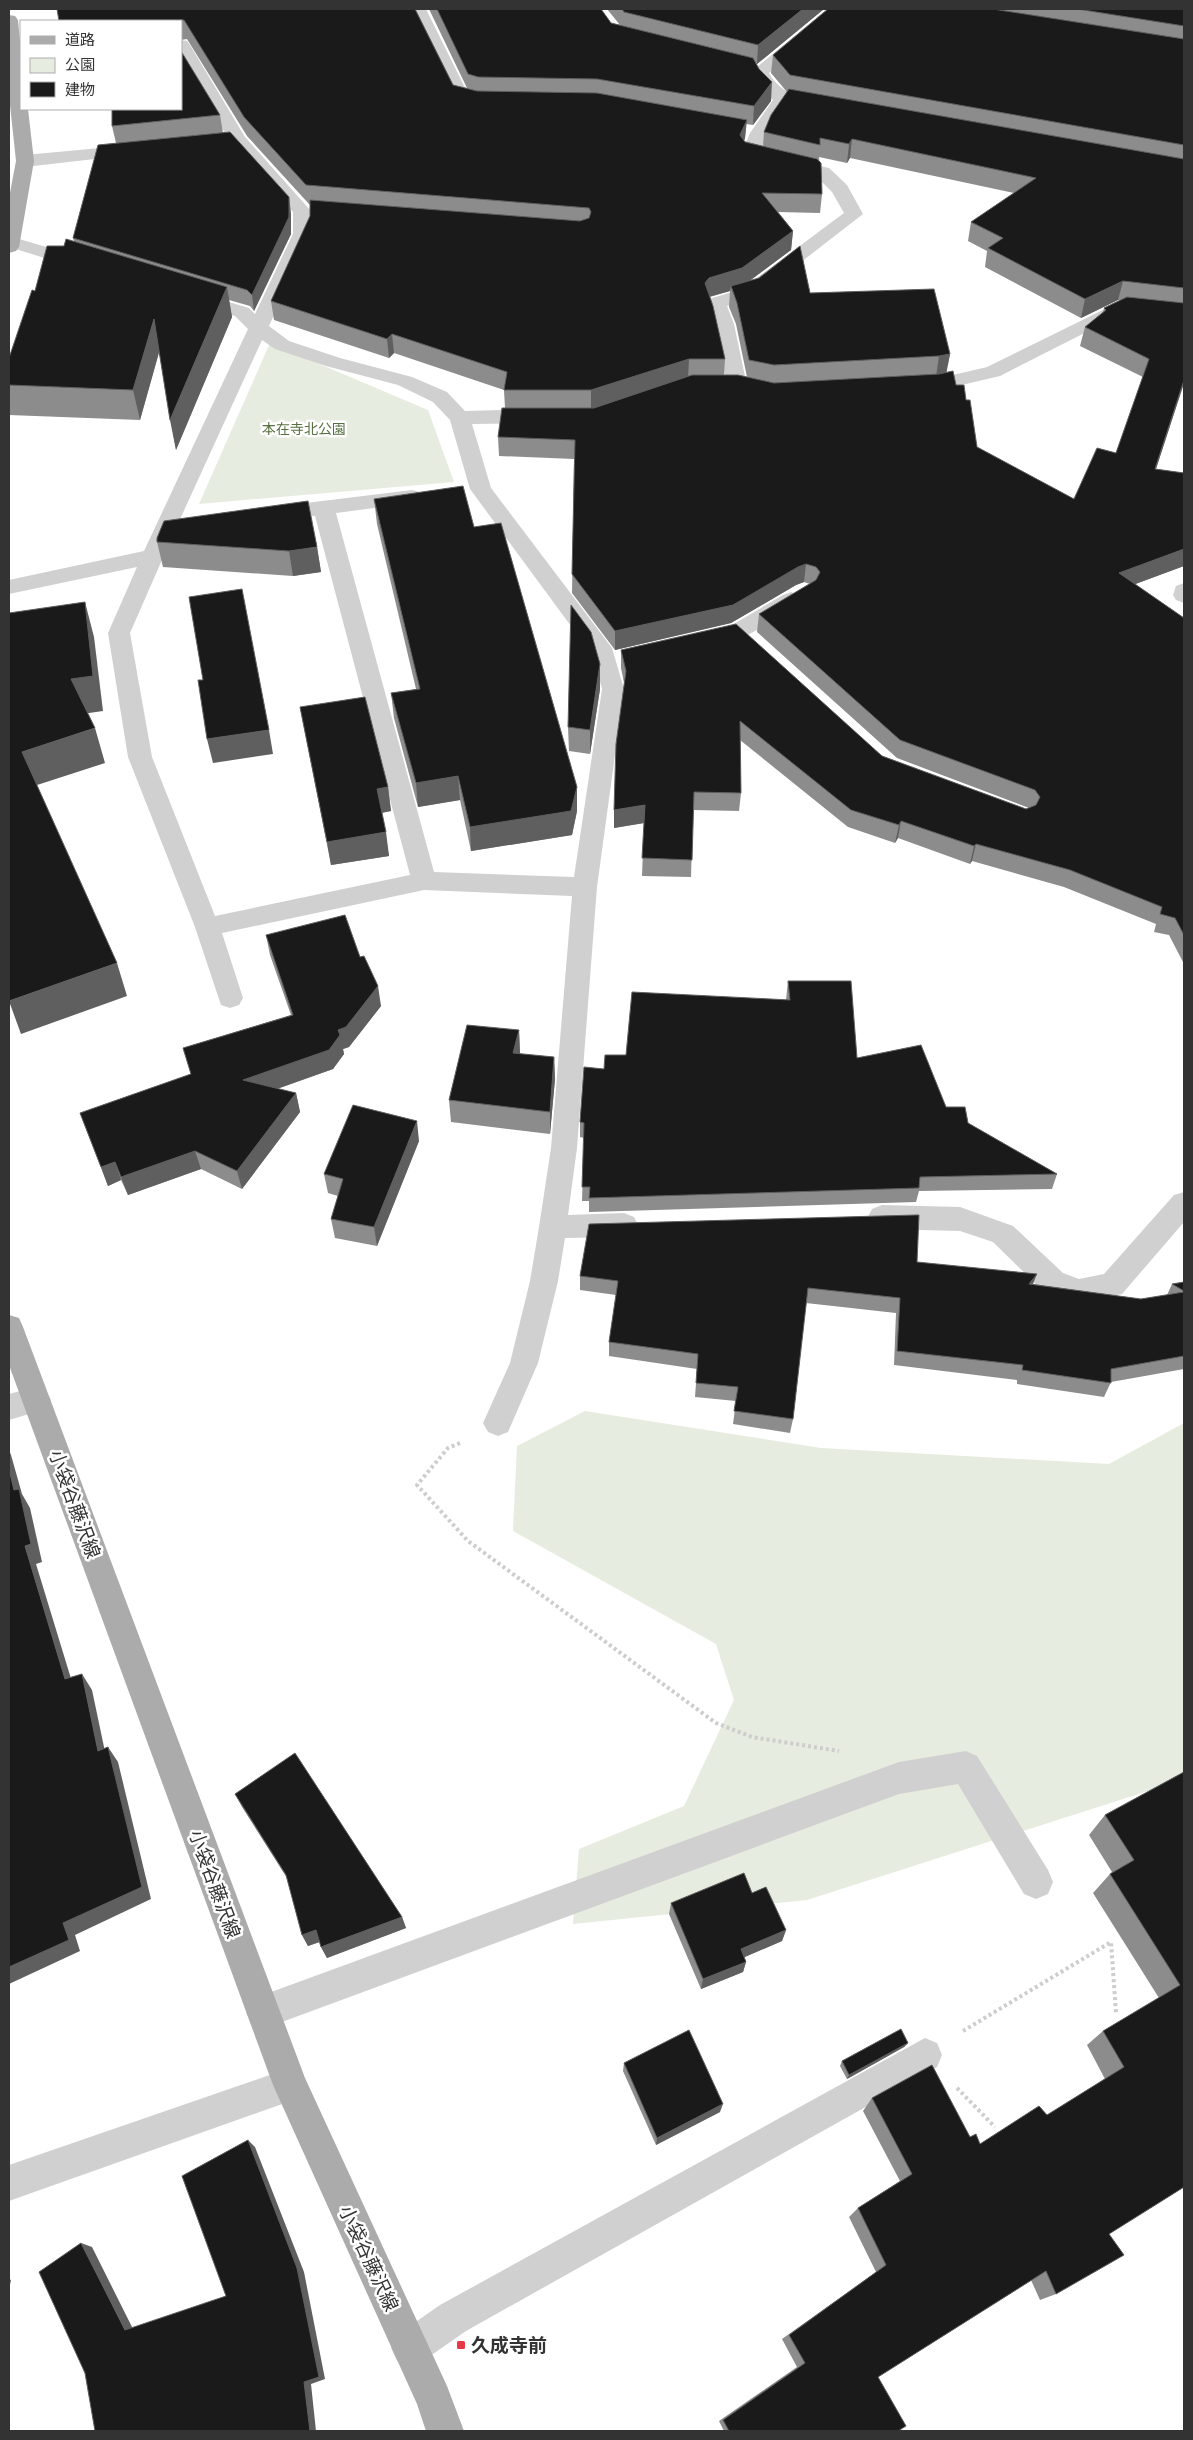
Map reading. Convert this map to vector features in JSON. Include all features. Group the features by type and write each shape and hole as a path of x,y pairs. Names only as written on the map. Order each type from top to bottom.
{"main road":[{"path":"9,20 17,47 12,68 25,161 9,244"},
{"name":"小袋谷藤沢線","path":"9,1327 22,1403 263,2012 290,2085 434,2399 445,2431"}],"street":[{"path":"418,9 461,98 478,103 498,104"},
{"path":"760,72 837,9"},
{"path":"182,47 228,141 311,211 302,234 257,327 175,527 153,556 119,634 140,757 207,927 230,998"},
{"path":"741,67 760,72"},
{"path":"760,72 765,83 782,100 841,110"},
{"path":"736,387 724,324 716,303 749,293 854,214 840,190 822,172 750,156 760,133 782,100"},
{"path":"740,130 760,133"},
{"path":"25,161 151,148"},
{"path":"9,244 103,270"},
{"path":"177,292 242,312 257,327 282,345 414,385 440,397 460,418 472,490 604,654 616,660 585,888 564,1148 553,1227 544,1281 524,1364 498,1423"},
{"path":"897,387 936,385 993,372 1119,308 1184,315"},
{"path":"460,418 554,416"},
{"path":"284,513 432,495"},
{"path":"324,508 424,881"},
{"path":"9,588 153,556"},
{"path":"682,644 746,637 805,592"},
{"path":"207,927 424,881 585,888"},
{"path":"852,1218 912,1216 960,1219 1003,1234 1054,1282 1079,1291 1112,1285 1184,1203"},
{"path":"553,1227 653,1224"},
{"path":"263,2012 899,1778 966,1767 1036,1882"},
{"path":"410,2348 453,2318 925,2055"},
{"path":"9,2183 290,2085"}],"path":[{"path":"498,1423 448,1448 417,1485 468,1540 716,1724 752,1737 840,1751 899,1778"},
{"path":"995,2127 925,2055 1111,1942 1116,2013"}],"green space":[{"name":"本在寺北公園","path":"270,343 428,410 454,482 199,504"},
{"path":"585,1411 821,1448 1109,1464 1184,1423 1184,1789 1148,1791 807,1900 573,1924 579,1849 684,1806 734,1700 716,1644 513,1531 517,1446"}],"building":[{"path":"57,9 415,9 453,85 477,91 597,93 747,120 740,135 745,142 817,159 821,163 822,194 762,193 793,231 742,268 709,278 705,283 713,306 725,359 689,359 591,390 504,390 507,372 392,334 387,339 271,301 310,216 310,200 580,221 589,218 591,212 589,208 306,185 244,117 184,20 59,20"},
{"path":"437,9 601,9 611,23 753,58 759,69 772,82 754,106 597,79 478,77 468,74"},
{"path":"622,9 803,9 758,45 624,12"},
{"path":"828,9 993,9 1184,39 1184,145 790,75 773,55"},
{"path":"1077,9 1184,9 1184,26"},
{"path":"182,53 220,115 112,126 112,110 182,110"},
{"path":"789,89 1184,159 1184,288 1123,281 1085,299 988,248 1003,238 971,222 1036,178 852,139 849,144 820,138 820,145 764,132 771,115"},
{"path":"230,132 289,197 289,217 252,295 247,290 73,238 98,145"},
{"path":"66,239 227,287 170,420 154,319 133,390 9,385 9,358 32,290 35,291 47,246 64,246"},
{"path":"800,246 810,293 934,289 950,354 774,365 749,360 737,303 731,286 759,278"},
{"path":"1127,297 1184,303 1184,380 1155,469 1184,473 1184,549 1119,573 1184,618 1184,935 1175,918 1160,914 1162,907 1070,870 976,844 974,846 901,821 899,825 851,810 740,721 741,793 694,792 692,860 642,858 645,805 614,810 616,744 626,671 621,650 736,624 882,756 1026,809 1036,805 1040,797 1035,790 900,740 759,614 816,580 820,572 816,567 806,564 798,567 733,605 615,631 572,574 575,440 498,437 502,408 594,408 692,375 738,375 774,383 939,374 953,371 956,385 964,385 966,400 970,400 977,447 1074,499 1097,448 1116,453 1149,359 1085,327 1106,310 1104,308"},
{"path":"463,486 474,527 501,523 577,787 571,811 470,827 458,776 416,783 391,693 420,689 374,499"},
{"path":"308,501 317,547 289,551 157,542 164,521"},
{"path":"242,589 269,730 207,739 198,680 203,680 189,597"},
{"path":"85,602 93,676 71,679 95,728 22,752 117,963 9,1001 9,613"},
{"path":"571,605 591,632 600,664 590,730 568,727"},
{"path":"365,697 388,787 377,789 386,832 327,842 300,707"},
{"path":"345,915 360,957 364,956 378,986 346,1027 338,1030 340,1035 329,1050 243,1080 296,1093 237,1171 195,1151 121,1177 115,1162 101,1167 80,1113 191,1074 183,1048 293,1015 266,935"},
{"path":"788,981 851,981 857,1058 921,1045 946,1107 965,1107 968,1123 1057,1174 920,1177 919,1188 589,1198 590,1187 582,1187 584,1123 580,1122 584,1067 604,1069 605,1055 626,1055 632,992 790,1000"},
{"path":"467,1025 519,1030 513,1053 554,1057 550,1112 449,1100"},
{"path":"353,1105 417,1121 374,1227 331,1219 343,1179 324,1174"},
{"path":"919,1215 917,1262 1037,1274 1029,1284 1141,1299 1184,1292 1184,1356 1111,1369 1111,1383 1022,1370 1023,1365 897,1351 900,1298 808,1288 793,1419 734,1411 738,1387 696,1383 698,1354 609,1342 618,1281 580,1276 589,1224"},
{"path":"1184,1282 1184,1291 1172,1284"},
{"path":"9,1469 14,1490 19,1489 31,1544 25,1546 65,1679 82,1674 98,1751 108,1747 142,1887 63,1923 69,1940 9,1967"},
{"path":"295,1753 402,1917 321,1947 316,1930 302,1935 286,1875 235,1794"},
{"path":"1184,1772 1184,2187 1109,2234 1124,2255 1056,2294 1046,2271 878,2377 906,2426 898,2431 729,2431 723,2420 805,2363 789,2335 886,2265 858,2208 912,2174 872,2098 932,2065 970,2137 976,2134 980,2144 1039,2106 1047,2115 1124,2067 1103,2031 1180,1985 1110,1874 1134,1860 1105,1815"},
{"path":"744,1873 752,1893 766,1887 786,1930 741,1949 746,1962 703,1979 671,1903"},
{"path":"901,2029 908,2043 849,2075 842,2061"},
{"path":"689,2030 723,2104 657,2138 624,2063"},
{"path":"248,2140 297,2268 319,2377 304,2382 310,2431 95,2431 85,2373 39,2272 81,2243 125,2330 226,2296 182,2176"}],"place":[{"name":"久成寺前","path":"461,2345"}]}
